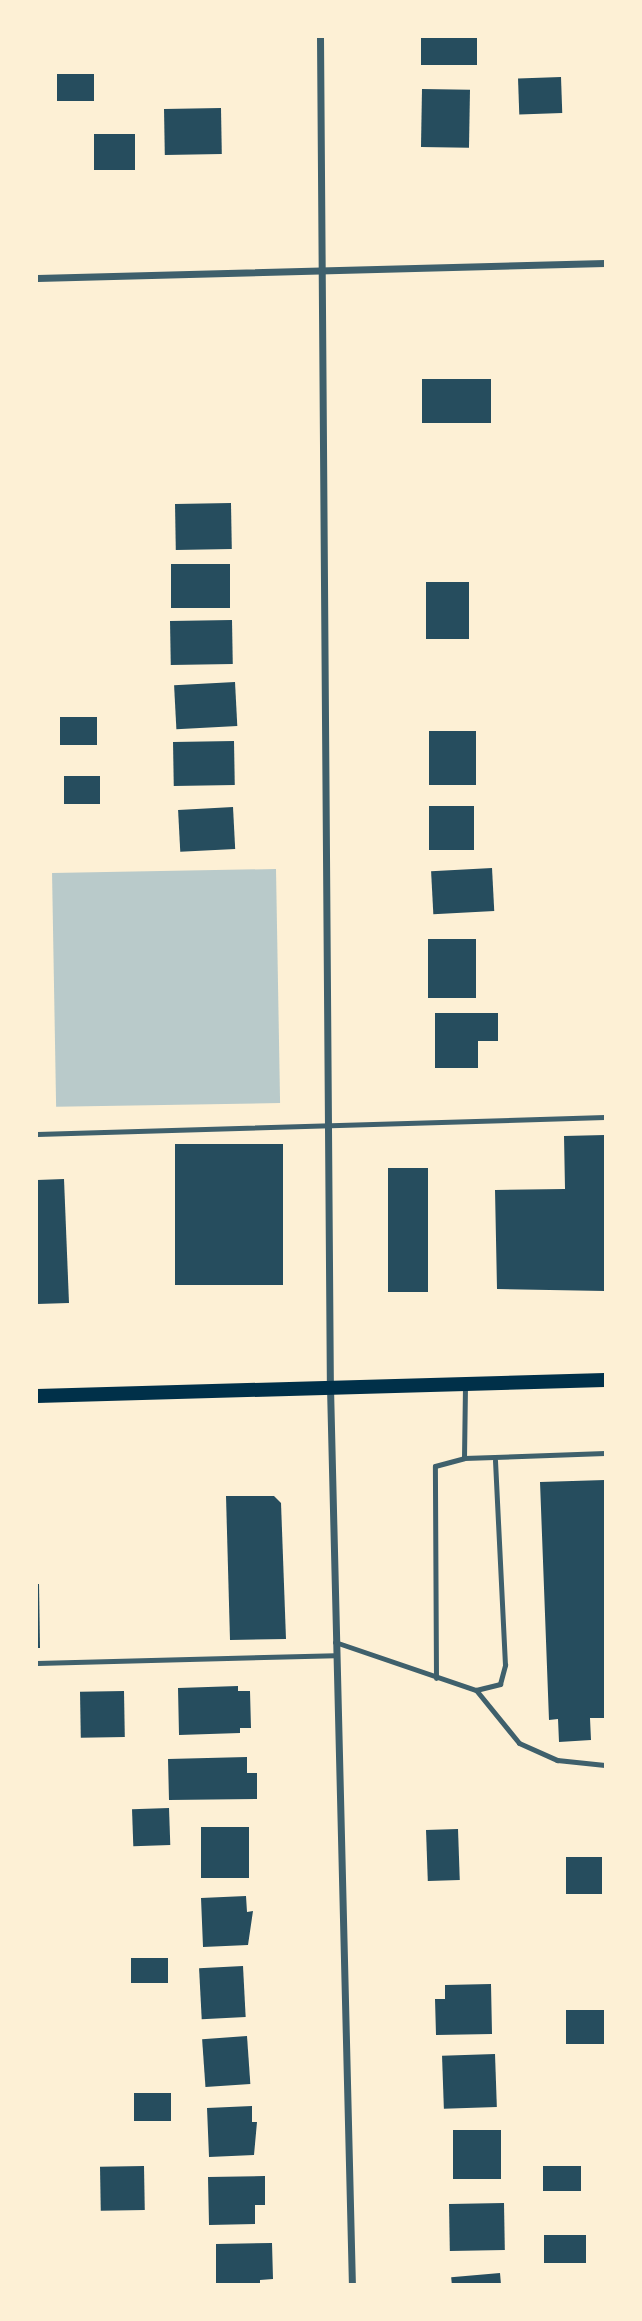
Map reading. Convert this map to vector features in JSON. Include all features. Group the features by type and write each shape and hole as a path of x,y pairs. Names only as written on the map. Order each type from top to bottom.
{"main road":[{"path":"37,1396 605,1380"}],"street":[{"path":"320,37 330,1387 352,2284"},
{"path":"37,278 605,263"}],"lane":[{"path":"37,1134 605,1117"},
{"path":"464,1458 465,1383"},
{"path":"436,1678 435,1466 464,1458 495,1460 605,1453"},
{"path":"335,1642 477,1690 500,1685 505,1665 495,1460"},
{"path":"37,1663 335,1655"},
{"path":"477,1690 519,1743 557,1760 605,1765"}],"shaded area":[{"path":"276,869 280,1103 56,1107 52,873"}],"building":[{"path":"421,37 477,37 477,65 421,65"},
{"path":"57,74 94,74 94,101 57,101"},
{"path":"561,77 562,113 519,114 518,79"},
{"path":"422,89 470,90 469,148 421,147"},
{"path":"221,108 222,154 165,155 164,109"},
{"path":"94,134 135,134 135,170 94,170"},
{"path":"422,379 491,379 491,423 422,423"},
{"path":"231,503 232,549 176,550 175,504"},
{"path":"171,564 230,564 230,608 171,608"},
{"path":"426,582 469,582 469,639 426,639"},
{"path":"232,620 233,664 171,665 170,621"},
{"path":"235,682 237,726 176,729 174,685"},
{"path":"60,717 97,717 97,745 60,745"},
{"path":"429,731 476,731 476,785 429,785"},
{"path":"234,741 235,785 174,786 173,742"},
{"path":"64,776 100,776 100,804 64,804"},
{"path":"429,806 474,806 474,850 429,850"},
{"path":"233,807 235,849 180,852 178,810"},
{"path":"492,868 494,911 433,914 431,871"},
{"path":"428,939 476,939 476,998 428,998"},
{"path":"435,1013 498,1013 498,1041 478,1041 478,1068 435,1068"},
{"path":"605,1135 605,1291 497,1289 495,1190 565,1189 564,1136"},
{"path":"175,1144 283,1144 283,1285 175,1285"},
{"path":"388,1168 428,1168 428,1292 388,1292"},
{"path":"64,1179 69,1303 37,1304 37,1180"},
{"path":"605,1480 605,1718 590,1718 591,1740 559,1742 558,1719 549,1720 540,1482"},
{"path":"226,1496 274,1496 281,1503 286,1639 230,1640"},
{"path":"39,1584 40,1648 37,1648"},
{"path":"238,1686 238,1691 250,1691 251,1728 240,1728 240,1733 179,1735 178,1688"},
{"path":"124,1691 125,1737 81,1738 80,1692"},
{"path":"247,1757 247,1773 257,1773 257,1799 169,1800 168,1759"},
{"path":"169,1808 170,1845 133,1846 132,1809"},
{"path":"201,1827 249,1827 249,1878 201,1878"},
{"path":"458,1829 460,1880 428,1881 426,1830"},
{"path":"566,1857 602,1857 602,1894 566,1894"},
{"path":"246,1896 247,1912 253,1911 248,1945 203,1947 201,1898"},
{"path":"131,1958 168,1958 168,1983 131,1983"},
{"path":"243,1966 246,2017 202,2019 199,1968"},
{"path":"491,1984 492,2034 436,2035 435,1999 445,1999 445,1985"},
{"path":"566,2010 605,2010 605,2044 566,2044"},
{"path":"247,2036 250,2084 205,2087 202,2039"},
{"path":"495,2054 497,2107 444,2109 442,2056"},
{"path":"134,2093 171,2093 171,2121 134,2121"},
{"path":"252,2106 252,2122 257,2122 254,2155 209,2157 207,2108"},
{"path":"453,2130 501,2130 501,2179 453,2179"},
{"path":"144,2166 145,2210 101,2211 100,2167"},
{"path":"543,2166 581,2166 581,2191 543,2191"},
{"path":"265,2176 265,2205 255,2205 255,2224 209,2225 208,2177"},
{"path":"504,2203 505,2250 450,2251 449,2204"},
{"path":"544,2235 586,2235 586,2263 544,2263"},
{"path":"272,2243 273,2279 260,2280 260,2284 216,2284 216,2244"},
{"path":"500,2273 501,2284 452,2284 451,2277"}]}
